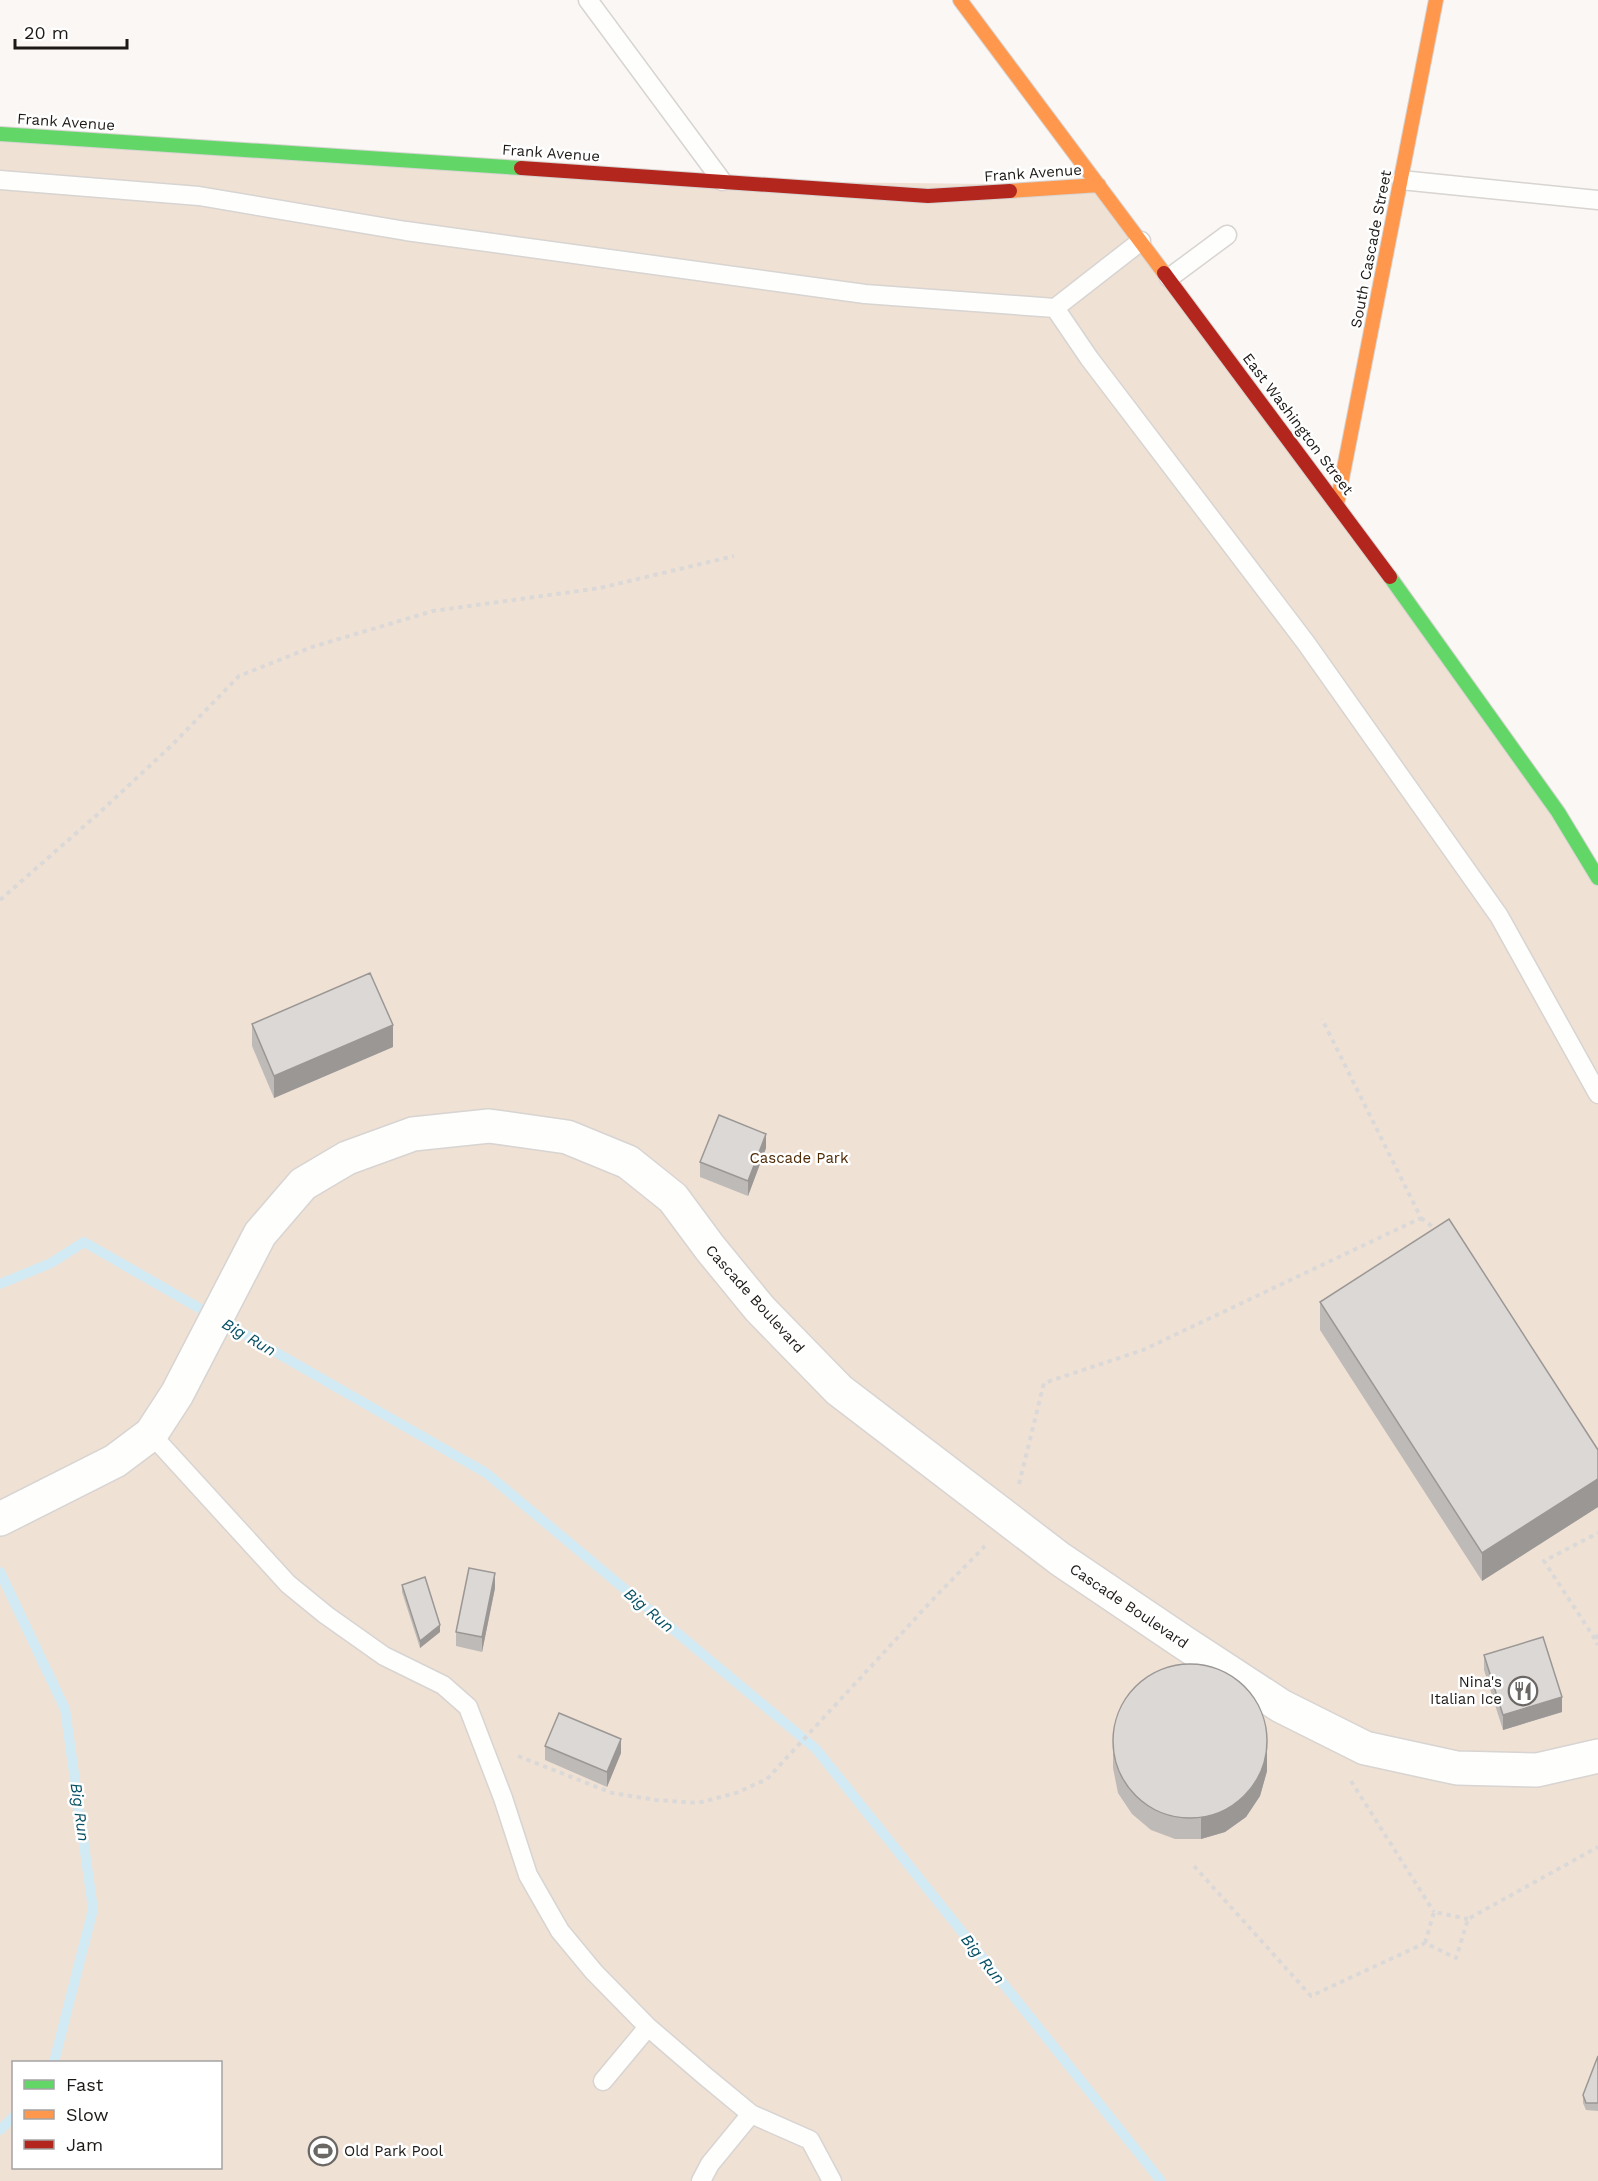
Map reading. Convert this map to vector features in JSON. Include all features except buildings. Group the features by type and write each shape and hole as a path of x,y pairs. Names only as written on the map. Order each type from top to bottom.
{"street":[{"name":"East Washington Street","path":"960,0 1337,504 1558,812 1598,878"},
{"name":"South Cascade Street","path":"1337,504 1436,0"},
{"name":"Frank Avenue","path":"0,134 928,196 1099,185"},
{"name":"Cascade Boulevard","path":"0,1519 115,1461 151,1434 177,1394 260,1234 303,1184 347,1158 413,1134 489,1126 567,1137 628,1162 673,1198 760,1309 839,1390 1060,1559 1271,1699 1365,1748 1457,1768 1537,1770 1598,1756"}],"lane":[{"path":"588,0 722,181"},
{"path":"0,180 199,196 406,231 865,294 1055,308 1141,241"},
{"path":"1401,180 1598,200"},
{"path":"1169,278 1227,236"},
{"path":"1055,308 1089,358 1306,643 1499,916 1598,1094"},
{"path":"151,1434 288,1584 326,1615 384,1656 443,1685 468,1707 503,1798 528,1875 560,1931 594,1972 648,2027 751,2114 810,2140 832,2181"},
{"path":"603,2081 648,2027"},
{"path":"701,2181 710,2164 751,2114"}],"path":[{"path":"0,900 172,745 239,676 312,647 433,611 600,588 734,555"},
{"path":"1322,1019 1421,1218 1440,1232"},
{"path":"481,1740 612,1793 656,1800 698,1803 736,1793 767,1779 937,1595 1010,1520 1044,1383 1143,1350 1421,1218"},
{"path":"1598,1533 1544,1561 1597,1637 1598,1645"},
{"path":"1345,1772 1434,1912 1468,1919 1598,1847"},
{"path":"1194,1866 1311,1996 1425,1943 1434,1912"},
{"path":"1425,1943 1456,1958 1468,1919"}],"green space":[{"name":"Cascade Park","path":"0,134 722,181 1099,185 1598,878 1598,2181 0,2181"}],"waterway":[{"name":"Big Run","path":"0,1284 51,1263 84,1242 486,1473 816,1749 1161,2181"},
{"name":"Big Run","path":"0,1572 65,1709 93,1909 54,2061"},
{"name":"Big Run","path":"0,2130 12,2118"}],"traffic: fast":[{"path":"0,134 521,168"},
{"path":"1390,577 1558,812 1598,878"}],"traffic: slow":[{"path":"960,0 1164,273"},
{"path":"1337,504 1436,0"},
{"path":"1010,191 1099,185"}],"traffic: jam":[{"path":"521,168 928,196 1010,191"},
{"path":"1164,273 1390,577"}],"place":[{"name":"Nina's Italian Ice","path":"1523,1691"},
{"name":"Old Park Pool","path":"323,2151"}]}
